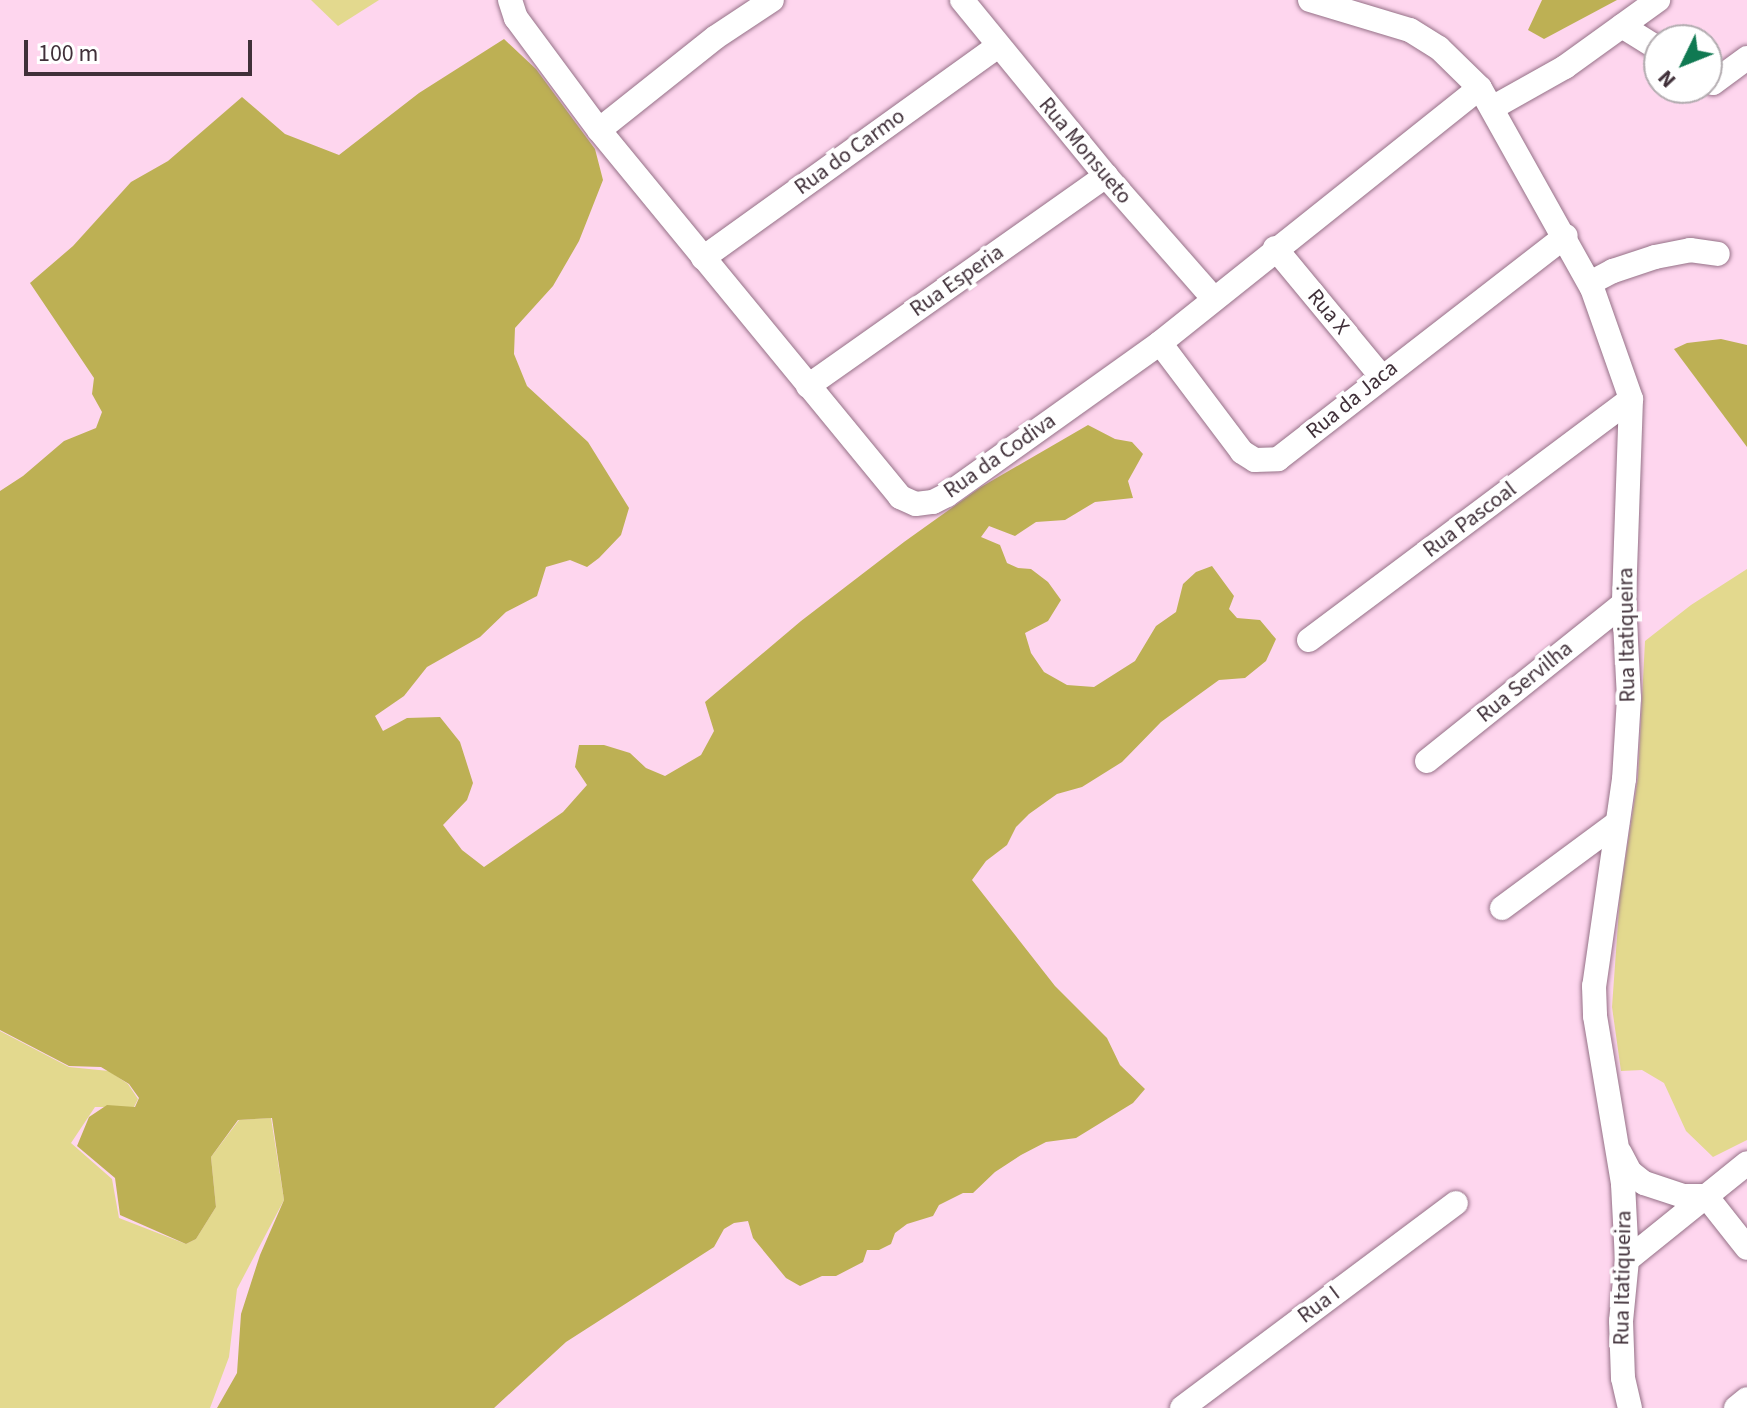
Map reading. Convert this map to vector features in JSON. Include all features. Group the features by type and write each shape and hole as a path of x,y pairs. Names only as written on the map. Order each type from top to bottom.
{"street":[{"name":"Rua da Codiva","path":"496,0 513,9 599,130 900,497 924,504 947,495 1160,343 1275,248 1486,98 1565,67 1658,0"},
{"path":"599,130 716,37 772,0"},
{"name":"Rua Monsueto","path":"962,0 1106,176 1213,298"},
{"name":"Rua Itatiqueira","path":"1310,0 1410,30 1439,48 1486,98 1590,283 1631,399 1624,603 1629,698 1617,823 1594,986 1597,1031 1616,1126 1627,1260 1621,1321 1623,1378 1630,1408"},
{"path":"1622,26 1643,39"},
{"name":"Rua do Carmo","path":"703,258 998,46"},
{"path":"1723,76 1747,58"},
{"name":"Rua Esperia","path":"808,386 1106,176"},
{"name":"Rua da Jaca","path":"1160,343 1242,452 1267,462 1278,459 1304,440 1381,376 1566,236"},
{"name":"Rua X","path":"1275,248 1381,376"},
{"path":"1590,283 1613,271 1655,257 1690,250 1718,254"},
{"name":"Rua Pascoal","path":"1309,640 1631,399"},
{"name":"Rua Servilha","path":"1427,761 1624,603"},
{"path":"1502,908 1617,823"},
{"path":"1616,1126 1619,1151 1630,1172 1644,1183 1683,1196 1706,1196"},
{"path":"1627,1260 1747,1163"},
{"path":"1706,1196 1747,1248"},
{"name":"Rua I","path":"1182,1408 1456,1203"},
{"path":"1736,1408 1747,1399"}],"shaded area":[{"path":"311,0 379,0 338,26"},
{"path":"1542,0 1617,0 1544,39 1528,30"},
{"path":"504,39 536,69 595,149 603,180 579,241 553,286 515,328 514,354 527,386 588,442 629,508 621,535 599,558 587,567 570,560 546,567 537,596 506,612 480,637 427,667 404,696 375,716 383,731 407,718 440,717 460,742 473,783 467,800 443,825 462,850 484,867 563,812 587,785 575,767 579,745 604,745 630,753 646,768 665,776 701,755 714,731 705,702 801,621 904,542 981,487 1088,425 1115,439 1132,442 1143,454 1128,481 1133,498 1095,502 1065,520 1036,522 1015,536 989,526 981,537 1000,545 1007,563 1031,569 1048,582 1061,600 1048,621 1025,633 1031,653 1044,672 1067,685 1094,687 1135,661 1156,626 1176,612 1183,584 1196,572 1212,566 1234,596 1229,609 1237,618 1260,620 1276,639 1266,661 1245,678 1219,680 1161,722 1122,762 1082,787 1057,794 1029,814 1016,827 1007,845 986,861 972,880 1055,986 1107,1038 1120,1065 1145,1089 1133,1103 1076,1138 1046,1142 1021,1155 995,1172 973,1193 963,1193 939,1205 933,1216 907,1224 895,1233 891,1244 879,1250 867,1250 863,1262 836,1276 822,1276 800,1286 786,1278 753,1238 748,1221 734,1223 724,1229 714,1247 566,1342 494,1408 217,1408 237,1373 241,1314 260,1255 284,1200 272,1118 238,1120 211,1157 216,1207 196,1239 186,1244 120,1215 115,1178 77,1146 89,1117 107,1105 135,1107 139,1098 129,1084 101,1067 69,1066 0,1030 0,491 64,441 96,428 102,412 92,394 94,378 30,283 73,246 131,182 168,161 242,97 285,134 339,155 419,93"},
{"path":"1721,339 1747,345 1747,447 1674,349 1687,343"},
{"path":"1747,569 1747,1140 1713,1157 1686,1131 1664,1083 1642,1070 1621,1071 1612,1007 1620,895 1638,777 1645,641 1691,605"},
{"path":"0,1031 69,1067 109,1071 128,1084 138,1099 134,1107 95,1107 71,1143 112,1179 119,1218 186,1244 196,1239 216,1207 211,1157 239,1120 271,1118 284,1200 237,1289 229,1357 210,1408 0,1408"}]}
